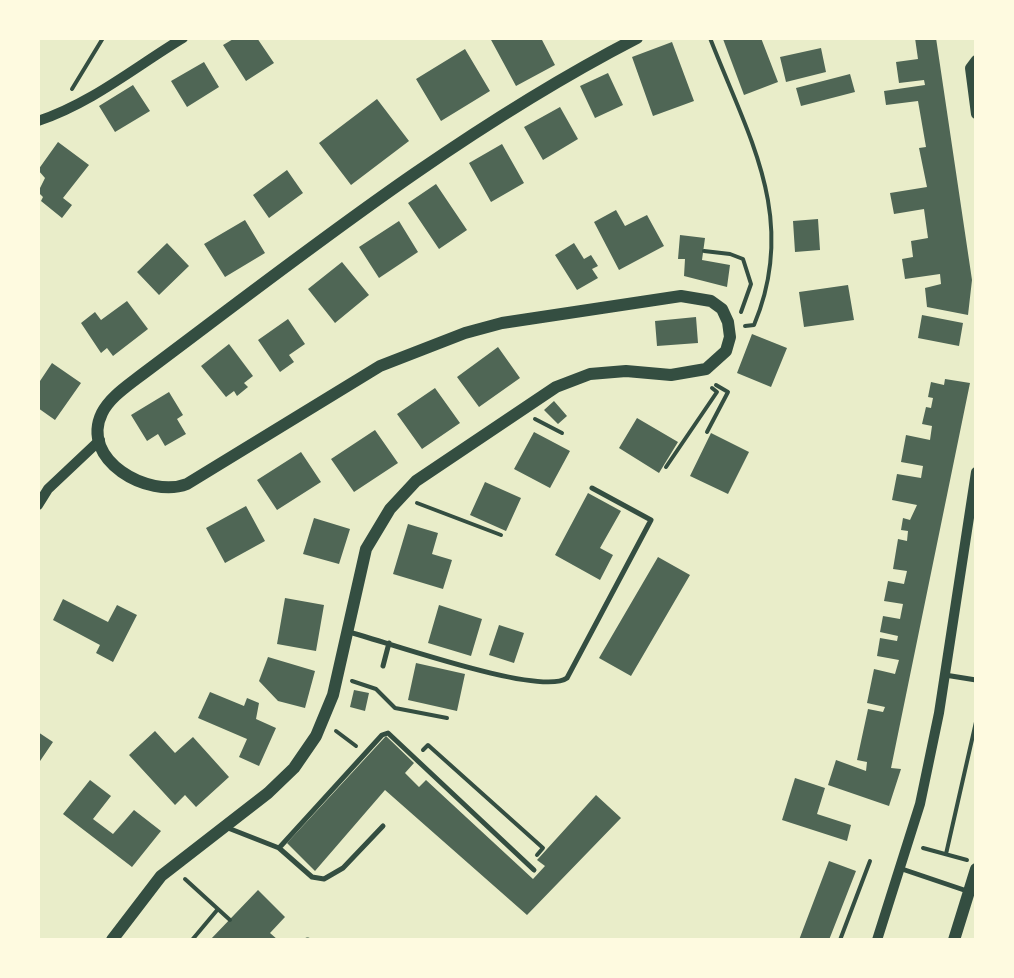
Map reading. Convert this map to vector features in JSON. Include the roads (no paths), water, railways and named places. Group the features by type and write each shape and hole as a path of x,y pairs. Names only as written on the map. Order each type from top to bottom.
{"street":[{"path":"38,121 66,112 183,38"},
{"path":"112,940 161,876 294,768 316,736 332,695 366,549 390,509 416,481 556,386 590,374 671,375 706,369 721,358 729,343 730,328 722,310 711,301 696,296 666,297 502,323 439,341 401,355 358,378 172,490 140,482 118,470 100,440 99,424 105,408 136,379 472,133 636,38"},
{"path":"976,60 970,68 976,114"},
{"path":"38,505 48,489 100,440"},
{"path":"877,940 920,804 976,472"},
{"path":"954,940 976,865"}],"lane":[{"path":"347,631 509,678 543,684 567,678 651,520 592,488"},
{"path":"384,666 390,643"},
{"path":"944,675 976,680"},
{"path":"278,848 388,733 534,870"},
{"path":"225,826 278,848 312,877 324,879 343,868 383,826"},
{"path":"902,869 970,892"}]}
